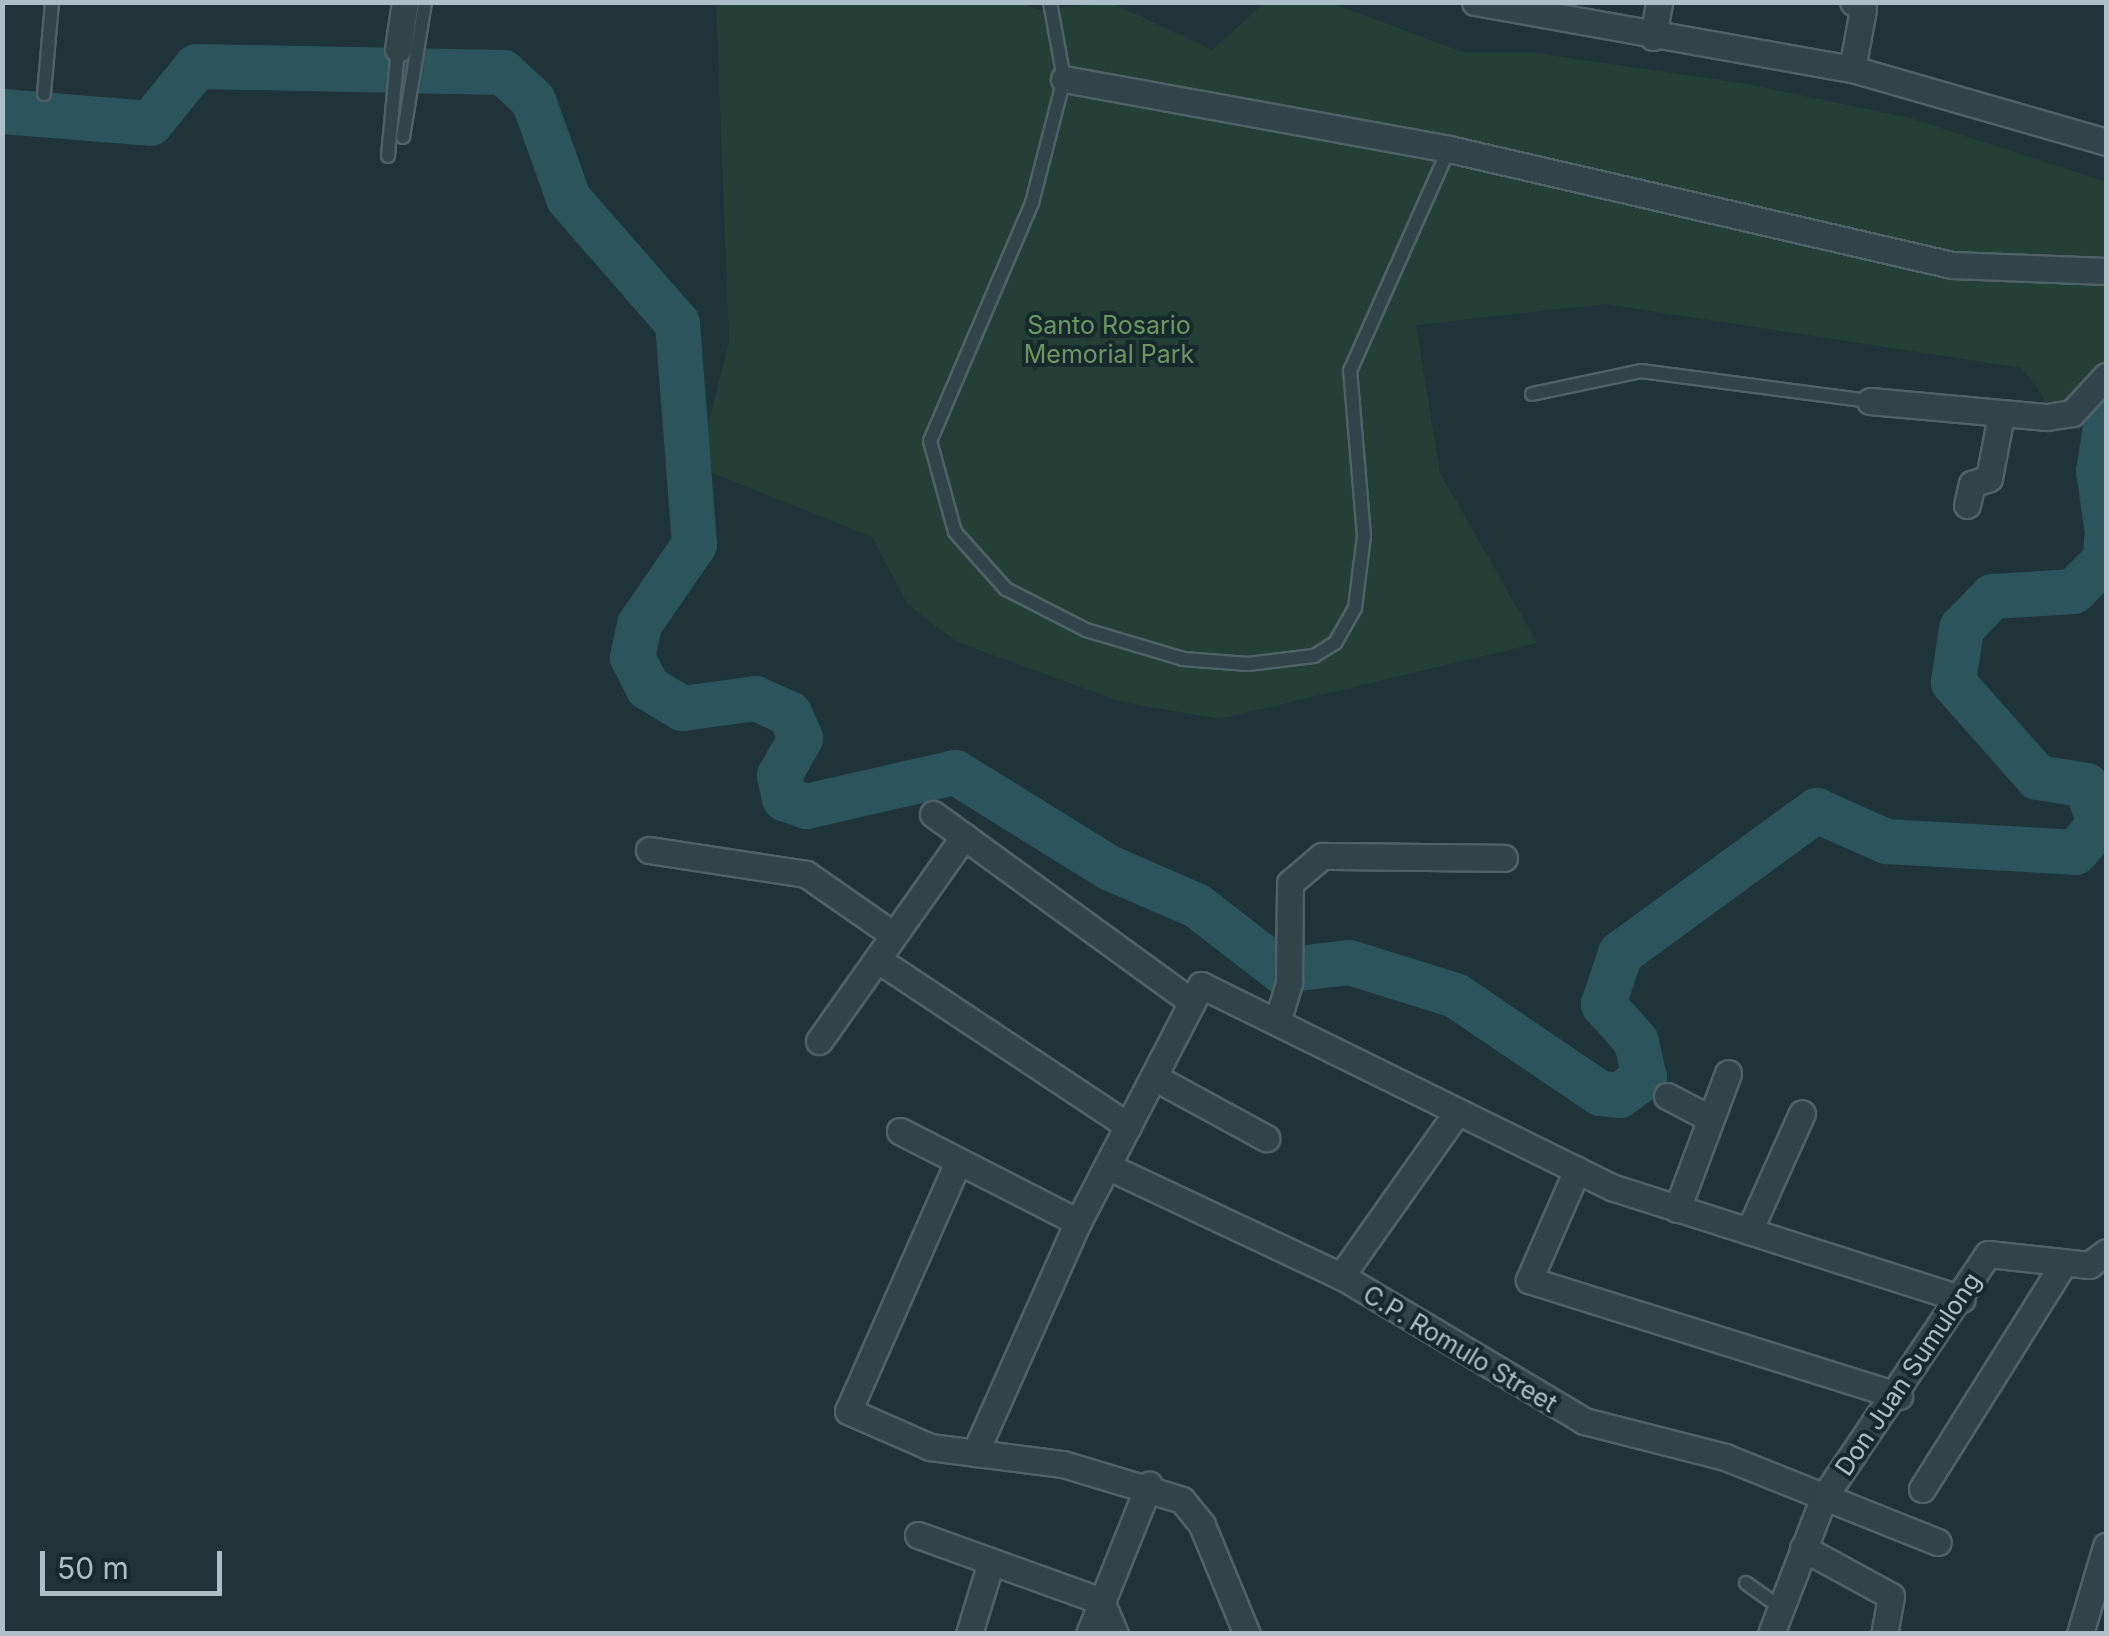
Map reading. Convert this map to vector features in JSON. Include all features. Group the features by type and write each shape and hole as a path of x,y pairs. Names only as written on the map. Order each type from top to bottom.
{"street":[{"path":"398,49 405,2"},
{"path":"1475,2 1570,10 1653,37 1852,69 2106,142"},
{"path":"1653,37 1659,2"},
{"path":"1852,69 1863,8 1853,2"},
{"path":"1064,79 1449,149 1952,265 2106,271"},
{"path":"1870,401 2001,415 2072,414 2106,376"},
{"path":"1967,505 1972,484 1989,478 2001,415"},
{"path":"933,814 1192,1002"},
{"path":"819,1041 880,960 891,934 964,836"},
{"path":"649,850 806,874 891,934"},
{"path":"1278,1020 1289,982 1290,883 1322,856 1504,858"},
{"path":"880,960 1128,1126"},
{"path":"975,1453 1078,1222 1201,984 1577,1170 1677,1209 1962,1299"},
{"path":"1677,1209 1728,1072"},
{"path":"1154,1076 1266,1138"},
{"path":"1666,1096 1709,1118"},
{"path":"1341,1276 1458,1112"},
{"path":"1749,1231 1802,1114"},
{"path":"900,1132 1078,1222"},
{"path":"958,1162 848,1412 930,1446 1149,1485 1182,1500 1202,1525 1247,1634"},
{"name":"C.P. Romulo Street","path":"1109,1167 1341,1276 1538,1400 1824,1497 1938,1542"},
{"path":"1577,1170 1530,1280 1898,1396"},
{"name":"Don Juan Sumulong","path":"1771,1634 1824,1497 1898,1396 1988,1254 2088,1265 2106,1252"},
{"path":"1922,1489 2064,1262"},
{"path":"1089,1634 1149,1485"},
{"path":"918,1535 1101,1601 1115,1634"},
{"path":"2080,1634 2106,1546"},
{"path":"1803,1548 1891,1596 1884,1634"},
{"path":"968,1634 992,1562"}],"lane":[{"path":"44,94 52,2"},
{"path":"403,136 425,2"},
{"path":"1050,2 1064,79 1012,259 935,420 935,480 955,532 1006,590 1086,630 1182,659 1314,656 1336,643 1355,608 1364,536 1350,371 1449,149"},
{"path":"388,156 398,49"},
{"path":"1532,394 1640,371 1870,401"},
{"path":"1746,1583 1781,1608"}],"green space":[{"name":"Santo Rosario Memorial Park","path":"1020,2 1040,10 1112,3 1212,50 1264,3 1331,3 1465,53 1535,53 1742,83 1910,118 2106,182 2106,401 2079,430 2048,426 2043,396 2022,368 1605,304 1416,325 1440,473 1537,643 1220,719 1122,702 957,642 908,605 872,537 697,467 729,342 716,3"}],"waterway":[{"path":"2,111 150,123 196,66 503,72 533,100 568,198 677,323 694,544 639,624 632,657 647,687 682,708 755,698 789,713 800,738 779,775 784,798 806,806 955,772 1108,867 1196,905 1280,970 1349,962 1455,995 1600,1093 1619,1095 1644,1077 1636,1041 1603,1004 1620,953 1816,810 1886,841 2075,852 2099,823 2086,785 2037,777 1953,682 1961,628 1992,596 2073,591 2105,559 2106,539"},
{"path":"2106,420 2098,471 2106,526"}]}
